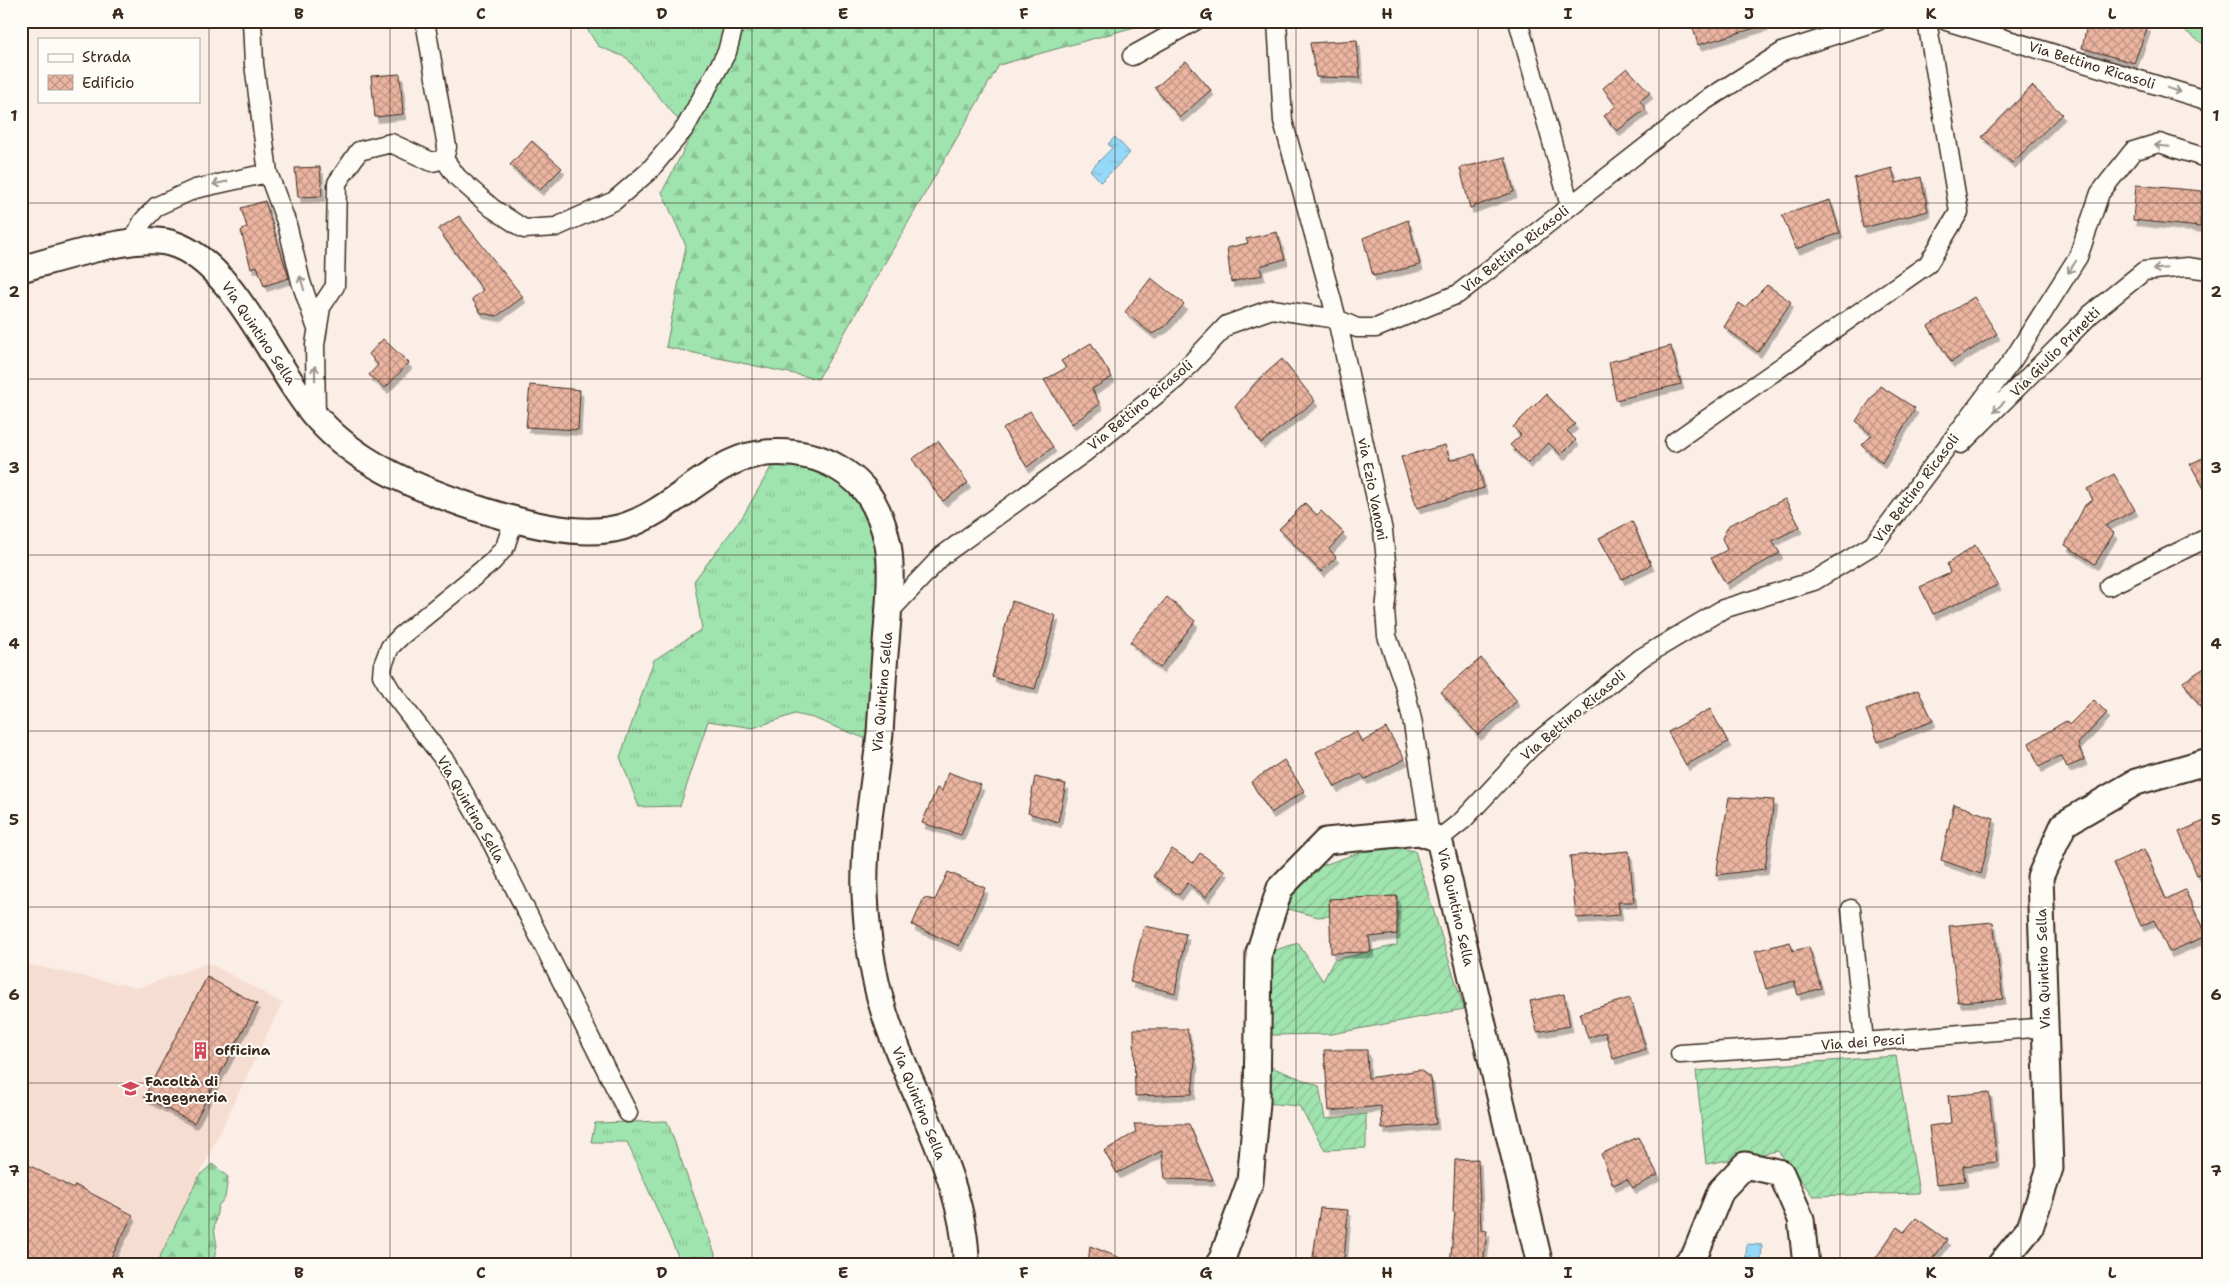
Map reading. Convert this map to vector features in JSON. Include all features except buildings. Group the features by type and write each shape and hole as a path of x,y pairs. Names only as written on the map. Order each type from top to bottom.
{"street":[{"path":"252,21 254,64 268,173 287,224 301,282 317,329"},
{"path":"425,21 447,147 444,159 457,177 492,208 524,228 556,227 614,201 649,171 685,128 727,52 735,21"},
{"path":"1132,56 1195,21"},
{"name":"via Ezio Vanoni","path":"1278,21 1283,121 1337,319 1384,531 1388,582 1385,610 1387,636 1404,684 1435,837"},
{"path":"1518,21 1570,206"},
{"name":"Via Bettino Ricasoli","path":"888,613 943,555 1084,453 1176,378 1227,325 1272,309 1337,319 1356,328 1376,328 1458,294 1702,102 1784,51 1878,21"},
{"path":"1674,442 1928,264 1959,212 1927,21"},
{"name":"Via Bettino Ricasoli","path":"1946,21 2209,101"},
{"name":"Via Bettino Ricasoli","path":"1435,837 1463,820 1531,746 1641,658 1723,610 1814,581 1873,545 2014,358 2078,257 2100,194 2133,151 2159,143 2209,159"},
{"name":"Via Quintino Sella","path":"316,418 315,345 321,307 335,286 337,183 359,151 391,144 432,162 444,159"},
{"path":"132,241 143,220 157,206 195,188 268,173"},
{"name":"Via Quintino Sella","path":"21,269 132,241 167,242 194,252 225,282 316,418 352,452 393,475 423,488 514,520 588,530 618,528 664,507 732,462 778,452 820,459 862,486 882,521 889,549 888,613 880,730 869,827 865,892 869,941 880,996 890,1030 941,1155 960,1212 965,1234 966,1265"},
{"name":"Via Giulio Prinetti","path":"1922,482 2091,314 2144,271 2187,267 2209,270"},
{"name":"Via Quintino Sella","path":"514,520 505,547 492,562 401,636 390,648 382,665 382,675 392,692 446,762 489,837 628,1113"},
{"path":"2109,586 2209,537"},
{"name":"Via Quintino Sella","path":"2000,1265 2030,1228 2050,1168 2040,877 2064,824 2136,782 2209,761"},
{"name":"Via Quintino Sella","path":"1218,1265 1222,1259 1250,1182 1257,1102 1259,953 1280,888 1326,842 1419,832 1435,837 1540,1265"},
{"path":"1851,909 1864,1042"},
{"name":"Via dei Pesci","path":"1680,1054 1864,1042 2045,1027"},
{"path":"1685,1265 1695,1255 1721,1190 1745,1165 1781,1173 1801,1219 1806,1265"}],"shaded area":[{"name":"Facoltà di Ingegneria","path":"21,963 138,988 209,963 282,1003 156,1265 21,1265"}],"green space":[{"path":"582,21 735,21 685,128 627,58 598,46"},
{"path":"745,21 1156,21 999,65 818,379 666,347 686,246 662,192 740,42"},
{"path":"2171,21 2209,21 2209,48"},
{"path":"774,462 809,466 836,479 863,506 880,551 869,740 813,718 795,714 753,728 708,721 680,806 639,807 620,757 654,660 702,629 694,581 743,516"},
{"path":"1382,845 1415,851 1464,1009 1332,1034 1272,1035 1269,952 1298,943 1323,981 1334,960 1397,945 1397,896 1329,899 1330,916 1318,917 1285,908 1309,870"},
{"path":"1896,1056 1919,1193 1813,1196 1778,1151 1706,1164 1696,1071"},
{"path":"1266,1065 1319,1086 1325,1119 1366,1114 1366,1148 1325,1150 1299,1106 1265,1103"},
{"path":"667,1121 719,1265 682,1265 627,1142 591,1142 595,1123"},
{"path":"212,1164 228,1177 225,1198 218,1206 214,1229 217,1245 214,1259 208,1265 156,1265 199,1176"}],"water":[{"path":"1115,137 1130,153 1101,182 1090,170 1112,148 1108,144"},
{"path":"1747,1244 1762,1245 1761,1265 1745,1265"}],"place":[{"name":"officina","path":"201,1050"},
{"name":"Facoltà di Ingegneria","path":"131,1089"}]}
